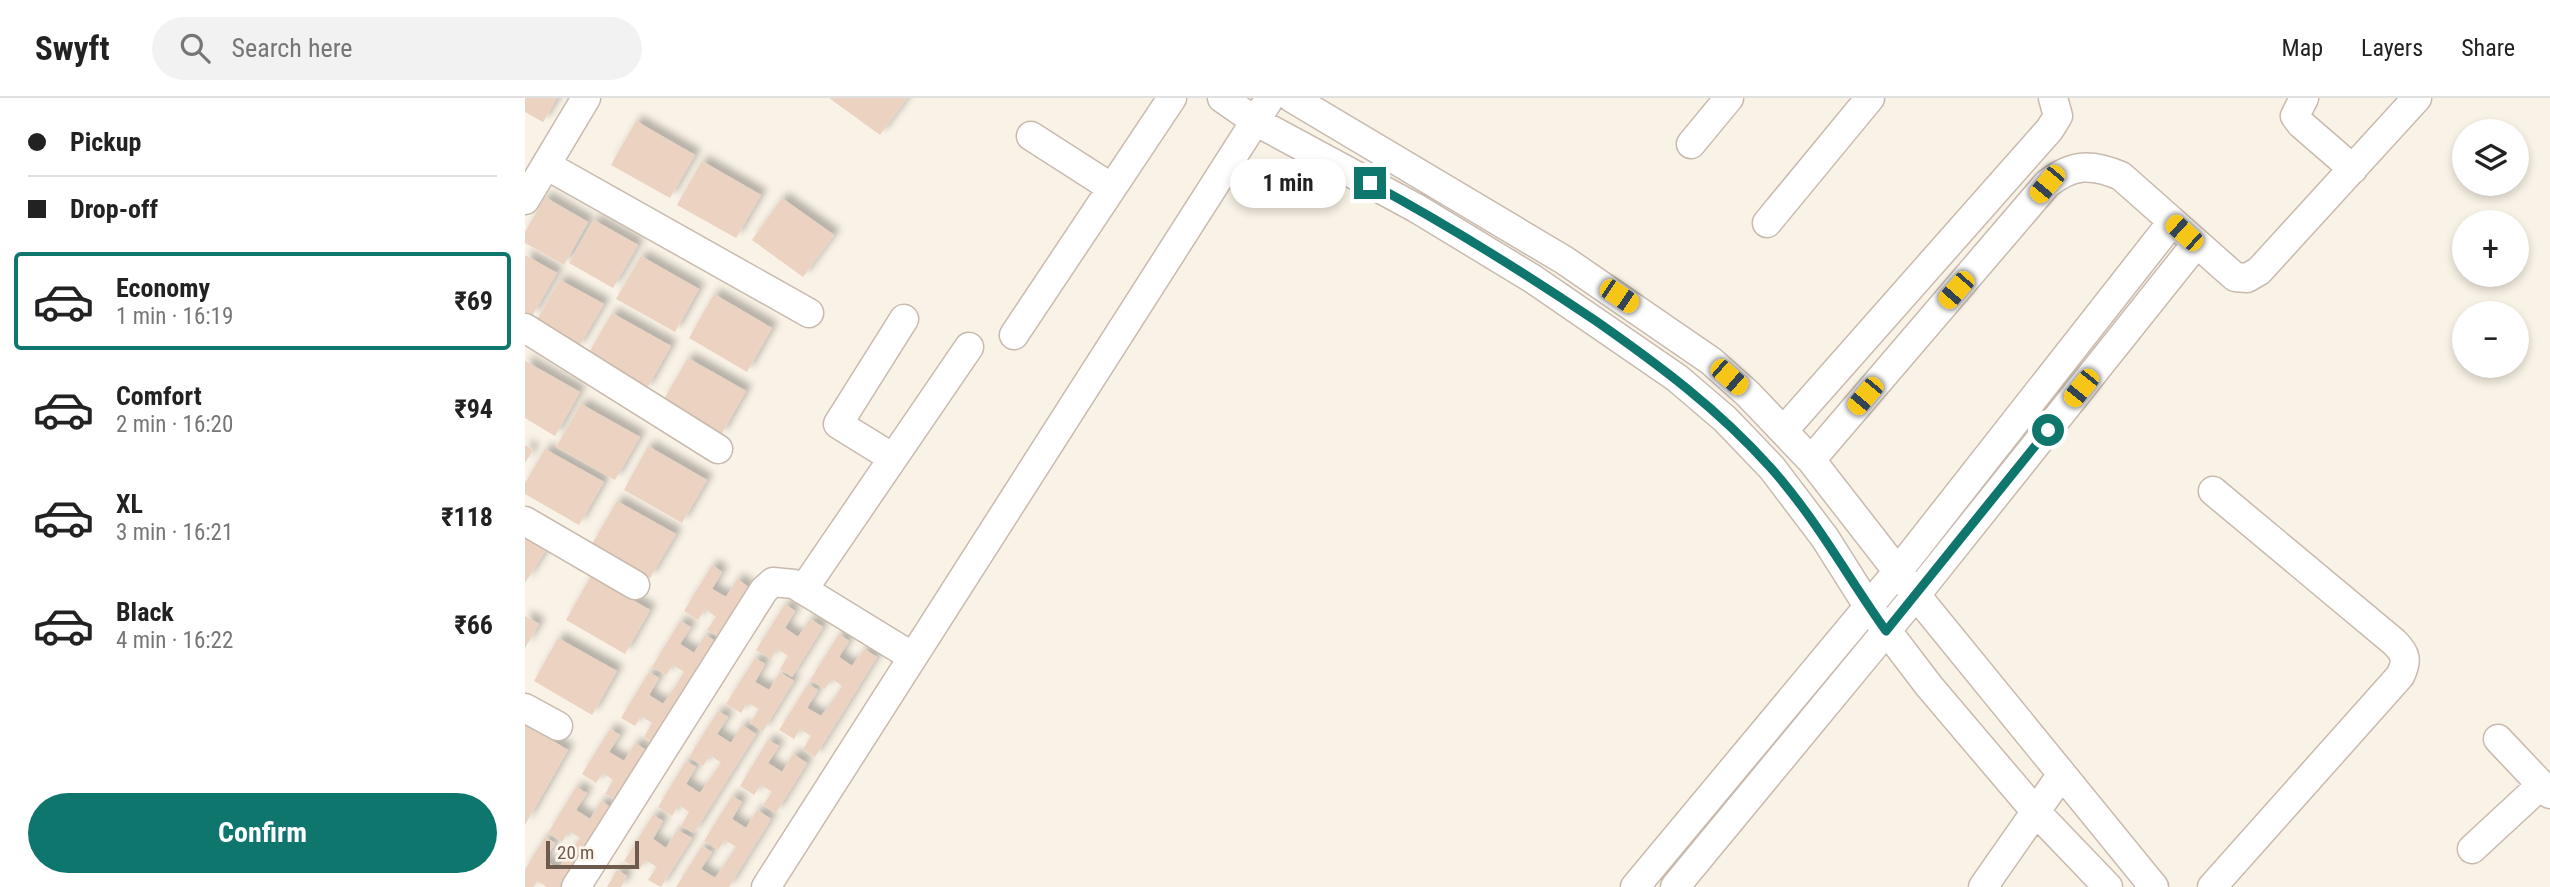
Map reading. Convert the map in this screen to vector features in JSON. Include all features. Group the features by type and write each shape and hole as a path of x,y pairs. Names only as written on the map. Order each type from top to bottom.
{"street":[{"path":"525,200 586,98"},
{"path":"1014,335 1172,98"},
{"path":"1222,98 1262,110 1534,279 1677,378 1725,419 1772,468 1825,538 1886,631 1929,686 2036,811 2108,887"},
{"path":"1292,98 1564,260 1711,361 1784,430 1811,460 1916,595 2154,887"},
{"path":"1691,144 1730,98"},
{"path":"1767,223 1870,98"},
{"path":"1784,430 2050,129 2058,116 2053,98"},
{"path":"2304,98 2295,116 2353,169"},
{"path":"1811,460 2047,184 2062,172 2079,166 2100,167 2121,176 2235,278 2247,278 2259,271 2417,98"},
{"path":"766,887 1262,110"},
{"path":"1031,136 1112,188"},
{"path":"546,165 809,313"},
{"path":"1635,887 1898,571 2172,222"},
{"path":"1675,887 1916,595 2196,244"},
{"path":"893,458 838,424 904,319"},
{"path":"525,328 718,449"},
{"path":"803,590 969,347"},
{"path":"2212,887 2400,676 2407,663 2404,652 2394,642 2213,491"},
{"path":"525,520 635,585"},
{"path":"576,887 764,590 773,582 786,581 803,590 913,657"},
{"path":"525,708 558,726"},
{"path":"2472,849 2546,790 2498,739"},
{"path":"1983,887 2062,774"}],"building":[{"path":"525,98 557,98 543,122 525,112"},
{"path":"829,98 907,98 880,135"},
{"path":"636,121 695,155 670,198 611,165"},
{"path":"702,161 761,195 736,238 677,205"},
{"path":"545,197 588,222 564,265 525,243 525,232"},
{"path":"782,198 834,235 803,277 752,240"},
{"path":"594,220 638,245 613,288 569,263"},
{"path":"525,255 557,273 532,316 525,312"},
{"path":"641,256 699,289 675,332 616,299"},
{"path":"560,280 604,304 578,348 535,323"},
{"path":"714,294 772,328 747,372 689,338"},
{"path":"612,313 671,346 646,390 587,356"},
{"path":"688,358 746,391 721,435 663,401"},
{"path":"525,361 580,392 555,436 525,418"},
{"path":"581,404 640,437 615,480 556,447"},
{"path":"525,445 533,450 525,463"},
{"path":"648,446 707,480 682,523 624,490"},
{"path":"545,449 604,482 579,525 525,494 525,483"},
{"path":"617,501 676,534 650,578 592,544"},
{"path":"525,537 546,550 525,583"},
{"path":"712,565 722,572 712,589 726,597 737,579 750,588 720,638 707,630 716,617 705,609 698,620 684,611"},
{"path":"591,576 650,610 625,654 566,620"},
{"path":"785,604 795,611 785,628 798,637 810,619 823,627 792,677 780,669 788,656 777,649 771,659 756,650"},
{"path":"525,616 539,624 525,648"},
{"path":"680,621 691,627 680,644 694,653 705,635 719,643 656,744 644,737 652,723 641,716 635,726 621,718 649,672 659,678 649,695 663,704 675,687 684,672 673,665 666,675 652,667"},
{"path":"839,634 849,641 839,657 852,666 864,649 877,657 815,757 803,749 811,736 800,729 794,739 779,730 808,684 818,690 807,708 821,716 834,699 842,686 832,679 825,689 810,680"},
{"path":"558,638 617,671 592,715 534,681"},
{"path":"755,658 765,664 755,682 769,690 780,672 794,681 763,731 750,723 759,709 747,703 741,713 726,704"},
{"path":"718,711 728,717 717,734 731,743 742,725 756,734 694,833 681,826 689,812 679,805 672,816 658,807 686,761 696,767 686,784 700,793 721,763 710,755 703,766 689,757"},
{"path":"525,724 568,750 525,825"},
{"path":"610,729 620,735 609,752 624,761 635,743 649,752 618,801 605,794 613,780 603,773 596,783 582,774"},
{"path":"768,740 779,746 768,763 782,772 793,754 807,763 776,813 763,805 772,792 761,785 754,795 740,786"},
{"path":"576,787 587,793 576,810 590,819 601,801 615,810 566,887 547,887 537,881 534,887 525,887 525,869 545,837 555,843 545,860 558,869 580,838 569,831 562,842 548,833"},
{"path":"732,796 742,802 732,819 746,828 757,810 771,819 729,887 676,887 702,846 712,852 701,869 715,878 736,847 725,840 718,850 704,841"},
{"path":"653,815 663,821 653,839 666,848 677,830 692,838 661,887 648,880 657,867 645,860 639,870 624,861"},
{"path":"617,870 627,876 621,887 607,887"}],"route":[{"path":"1370,183 1534,279 1693,391 1725,419 1772,468 1825,538 1886,631 2048,430"}]}
